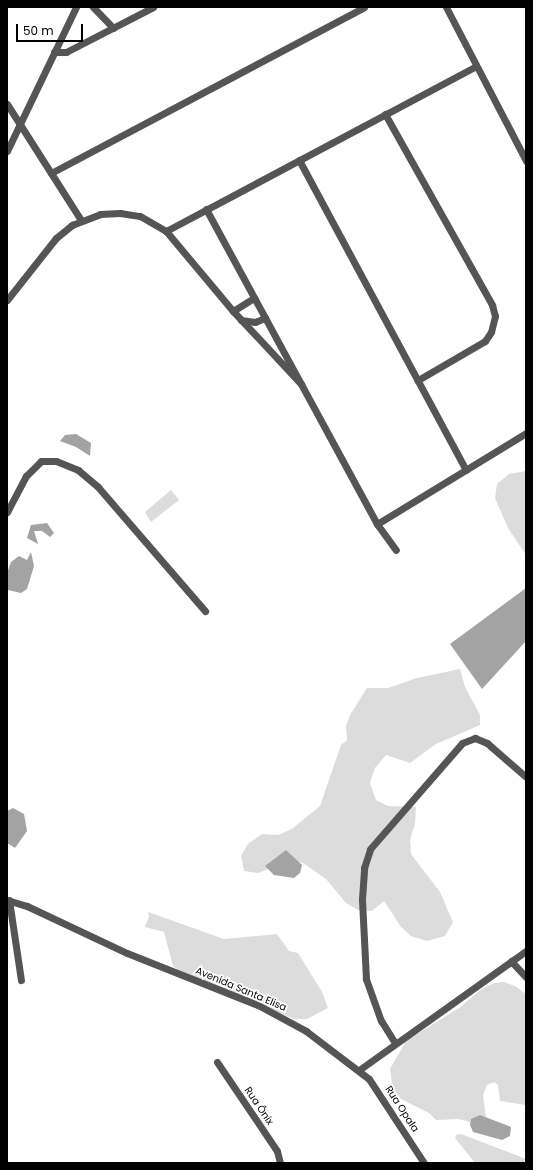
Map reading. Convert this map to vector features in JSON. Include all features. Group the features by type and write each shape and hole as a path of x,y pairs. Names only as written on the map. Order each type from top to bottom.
{"street":[{"path":"7,150 76,7"},
{"path":"93,7 113,28"},
{"path":"54,52 66,52 153,7"},
{"path":"51,172 364,7"},
{"path":"446,7 526,160"},
{"path":"166,231 476,66"},
{"path":"7,104 81,220"},
{"path":"385,114 492,305 495,316 493,327 485,341 418,380"},
{"path":"300,160 466,470"},
{"path":"206,209 377,524 396,550"},
{"path":"7,300 56,238 81,220 110,213 130,214 149,219 166,231 232,311 301,384"},
{"path":"7,287 12,294"},
{"path":"232,311 254,298"},
{"path":"241,320 255,322 265,318"},
{"path":"377,524 526,434"},
{"path":"7,512 26,476 41,461 56,461 78,470 98,487 205,611"},
{"path":"395,1042 381,1021 366,979 362,898 364,868 370,849 462,743 475,738 487,743 526,777"},
{"path":"8,900 21,980"},
{"name":"Avenida Santa Elisa","path":"8,900 127,953 276,1013 306,1031 359,1070"},
{"path":"359,1070 395,1042 526,951"},
{"path":"511,962 526,977"},
{"name":"Rua Ônix","path":"217,1062 278,1151 280,1163"},
{"name":"Rua Opala","path":"359,1070 381,1095 424,1163"}],"shaded area":[{"path":"76,434 91,443 90,456 76,447 60,441 65,435"},
{"path":"526,471 526,555 508,528 495,498 497,484 509,474"},
{"path":"171,490 179,500 151,522 145,512"},
{"path":"47,523 54,533 50,537 42,531 34,531 38,544 27,538 31,525"},
{"path":"31,552 34,566 27,589 21,593 8,590 7,573 11,562 19,556 27,560"},
{"path":"526,588 526,641 482,689 450,644"},
{"path":"460,669 465,687 480,715 480,725 436,744 410,763 386,755 375,768 370,783 376,800 388,806 416,807 415,824 410,840 411,854 440,892 453,922 445,936 427,941 411,936 401,927 384,901 372,911 358,910 346,903 326,879 303,863 290,861 258,873 244,871 241,856 248,844 262,834 279,835 293,828 320,806 341,745 347,740 346,726 350,715 367,688 388,688 417,678"},
{"path":"13,808 24,814 27,831 15,848 7,843 7,811"},
{"path":"286,850 302,865 300,873 294,878 274,875 265,866"},
{"path":"148,912 224,939 277,934 289,951 298,953 322,992 328,1008 307,1019 294,1019 179,971 173,966 164,932 145,927 149,917"},
{"path":"504,982 515,986 526,994 526,1105 500,1101 498,1085 494,1082 487,1085 483,1095 486,1118 477,1124 459,1119 436,1120 429,1113 401,1099 393,1089 390,1069 406,1041 459,1008 483,988 495,983"},
{"path":"480,1115 511,1127 510,1136 502,1140 473,1132 470,1125 471,1119"},
{"path":"461,1134 526,1159 526,1163 475,1163 455,1138 456,1135"}]}
